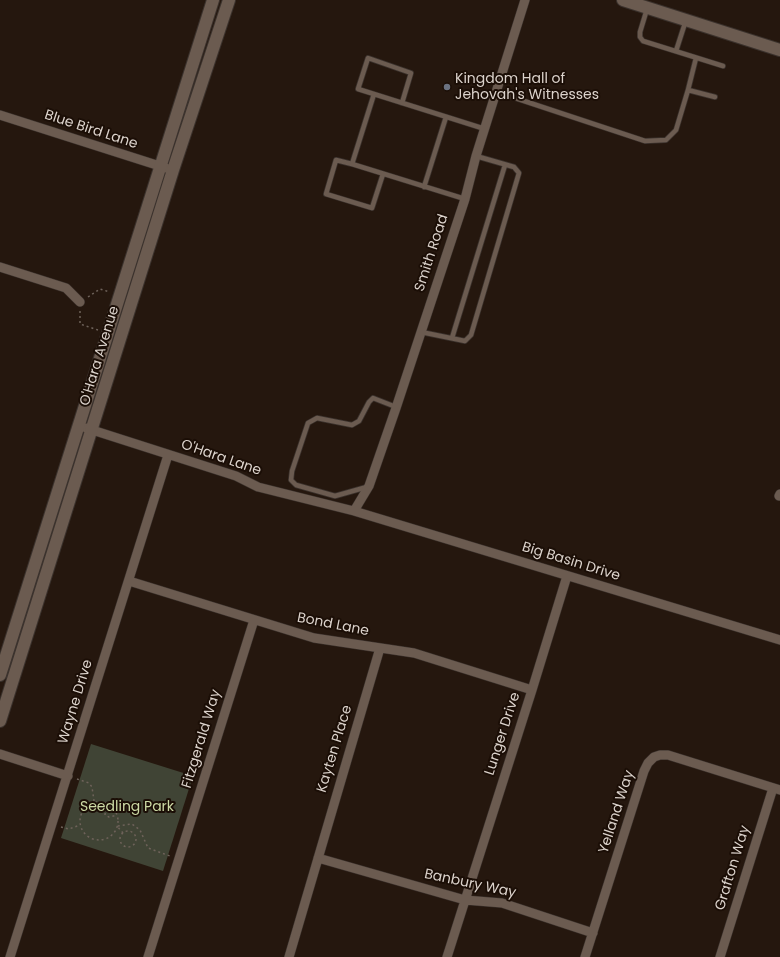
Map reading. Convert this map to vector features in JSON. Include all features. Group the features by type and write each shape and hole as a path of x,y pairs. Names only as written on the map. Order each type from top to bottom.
{"street":[{"name":"O'Hara Avenue","path":"0,675 80,426 107,334 213,0"},
{"name":"O'Hara Avenue","path":"0,721 173,170 229,0"},
{"name":"Smith Road","path":"354,511 369,486 396,408 465,199 476,156 525,0"},
{"path":"623,0 780,50"},
{"name":"Blue Bird Lane","path":"0,115 173,170"},
{"path":"0,267 66,288 80,302"},
{"name":"O'Hara Lane","path":"80,426 236,476 258,487 354,511"},
{"name":"Wayne Drive","path":"10,957 168,455"},
{"name":"Big Basin Drive","path":"354,511 780,640"},
{"name":"Lunger Drive","path":"447,957 567,576"},
{"name":"Bond Lane","path":"129,581 314,638 414,653 532,690"},
{"name":"Fitzgerald Way","path":"148,957 254,620"},
{"name":"Kayten Place","path":"289,957 380,648"},
{"path":"0,754 68,776"},
{"name":"Yelland Way","path":"585,957 644,770 648,762 654,757 668,755 776,789"},
{"name":"Grafton Way","path":"720,957 776,789"},
{"name":"Banbury Way","path":"318,858 464,900 502,903 593,933"}],"lane":[{"path":"648,8 640,32 641,40 723,66"},
{"path":"676,51 686,20"},
{"path":"402,103 411,72 368,58 358,89 374,94 402,103 446,117 485,129"},
{"path":"497,92 645,141 666,140 676,130 696,58"},
{"path":"688,90 715,98"},
{"path":"352,164 374,94"},
{"path":"424,187 446,117"},
{"path":"421,332 465,341 471,335 519,173 514,168 476,156"},
{"path":"383,174 372,208 326,194 336,160 352,164 465,199"},
{"path":"452,338 505,165"},
{"path":"369,486 335,496 296,485 291,480 292,471 308,423 316,418 352,425 359,421 369,402 373,398 396,408"}],"path":[{"path":"107,334 80,324 80,302 100,289 120,295"},
{"path":"68,776 89,783 92,787 94,802"},
{"path":"94,802 106,803 113,807 117,815 117,826 112,834 98,840 89,837 80,825 82,811 89,804 94,802"},
{"path":"106,803 105,815 109,817 117,815"},
{"path":"52,824 69,829 80,825"},
{"path":"117,826 132,824 137,827 148,848 179,859"},
{"path":"117,826 123,833"},
{"path":"123,833 130,832 136,837 142,836"},
{"path":"123,833 120,841 126,846 134,845 136,837"}],"green space":[{"name":"Seedling Park","path":"91,744 193,776 163,871 61,838"}],"place":[{"name":"Kingdom Hall of Jehovah's Witnesses","path":"447,87"}]}
